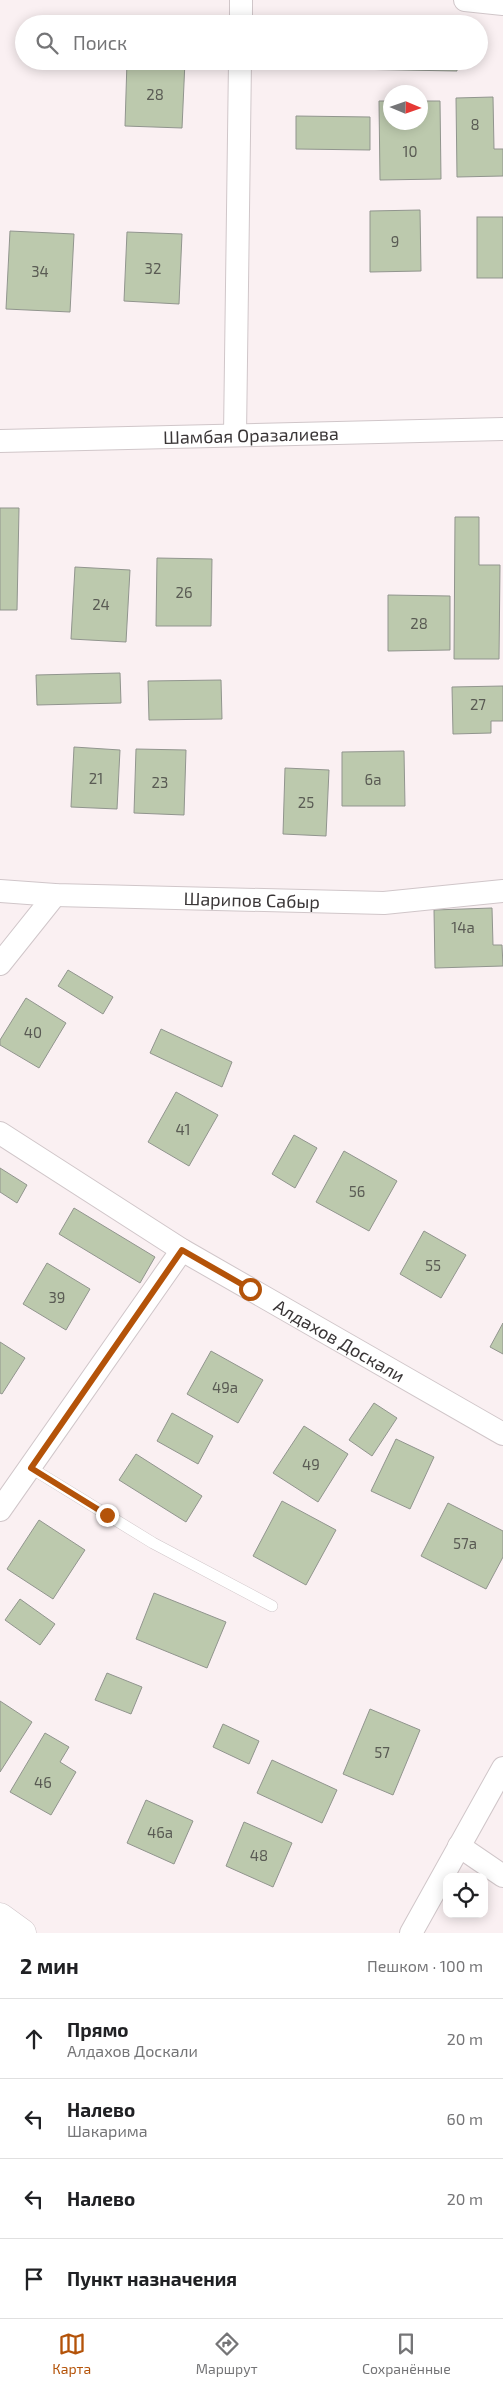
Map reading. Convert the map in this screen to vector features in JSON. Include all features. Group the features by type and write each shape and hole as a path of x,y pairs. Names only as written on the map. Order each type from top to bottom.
{"street":[{"path":"241,0 241,15"},
{"path":"465,0 503,4"},
{"path":"235,435 240,70"},
{"name":"Шамбая Оразалиева","path":"0,441 503,429"},
{"name":"Шарипов Сабыр","path":"0,891 55,895 384,903 503,891"},
{"path":"0,964 55,895"},
{"name":"Алдахов Доскали","path":"0,1133 182,1250 503,1434"},
{"path":"0,1510 182,1250"},
{"path":"411,1933 503,1768"},
{"path":"459,1846 503,1876"}],"lane":[{"path":"31,1468 152,1544 272,1606"}],"building":[{"path":"127,70 185,70 182,128 125,126"},
{"path":"402,70 457,70 457,71"},
{"path":"493,97 494,149 503,149 503,176 457,177 456,98"},
{"path":"379,101 383,101 383,130 428,130 428,101 440,101 441,179 380,180"},
{"path":"296,116 370,117 370,150 296,149"},
{"path":"420,210 421,271 370,272 370,211"},
{"path":"477,217 503,217 503,278 477,278"},
{"path":"10,231 74,234 70,312 6,309"},
{"path":"127,232 182,234 179,304 124,301"},
{"path":"0,508 19,508 17,610 0,610"},
{"path":"455,517 479,517 479,565 500,565 499,659 454,659"},
{"path":"157,558 212,559 211,626 156,626"},
{"path":"75,567 130,570 126,642 71,639"},
{"path":"388,595 450,596 450,650 388,651"},
{"path":"120,673 121,703 37,705 36,675"},
{"path":"221,680 222,719 149,720 148,681"},
{"path":"503,686 503,721 491,721 491,733 453,734 452,687"},
{"path":"74,747 120,750 117,809 71,807"},
{"path":"136,749 186,750 184,815 134,813"},
{"path":"404,751 405,806 342,806 342,752"},
{"path":"285,768 329,770 326,836 283,834"},
{"path":"492,908 493,945 502,945 503,966 435,968 434,910"},
{"path":"68,970 113,997 103,1014 58,986"},
{"path":"26,998 66,1023 39,1068 0,1045 0,1040"},
{"path":"161,1029 232,1062 222,1087 150,1053"},
{"path":"176,1092 218,1115 189,1166 148,1142"},
{"path":"294,1135 317,1148 295,1188 272,1174"},
{"path":"344,1151 397,1181 369,1231 316,1202"},
{"path":"0,1168 27,1185 17,1203 0,1192"},
{"path":"74,1208 155,1257 140,1283 59,1234"},
{"path":"424,1231 466,1255 441,1298 400,1274"},
{"path":"47,1263 90,1289 66,1330 23,1304"},
{"path":"503,1323 503,1354 490,1347"},
{"path":"0,1342 25,1358 2,1394 0,1393"},
{"path":"211,1351 263,1380 238,1423 187,1394"},
{"path":"374,1403 397,1418 372,1456 349,1440"},
{"path":"172,1413 213,1436 198,1464 157,1441"},
{"path":"304,1426 348,1454 318,1502 273,1473"},
{"path":"396,1439 434,1457 410,1509 371,1491"},
{"path":"136,1454 202,1496 186,1522 119,1480"},
{"path":"282,1501 336,1530 306,1585 253,1556"},
{"path":"448,1503 503,1531 503,1557 486,1589 421,1556"},
{"path":"39,1520 85,1550 53,1599 7,1569"},
{"path":"154,1593 226,1622 207,1668 136,1639"},
{"path":"20,1599 55,1624 40,1645 5,1620"},
{"path":"107,1673 142,1687 131,1714 95,1700"},
{"path":"0,1701 32,1722 0,1772"},
{"path":"370,1709 420,1730 393,1795 343,1774"},
{"path":"223,1724 259,1741 249,1764 213,1747"},
{"path":"45,1733 69,1747 60,1762 76,1772 51,1815 10,1792"},
{"path":"272,1760 337,1790 322,1823 257,1793"},
{"path":"146,1800 193,1821 174,1864 127,1843"},
{"path":"244,1822 292,1843 273,1887 226,1866"}],"route":[{"path":"107,1515 31,1468 182,1250 250,1289"}]}
